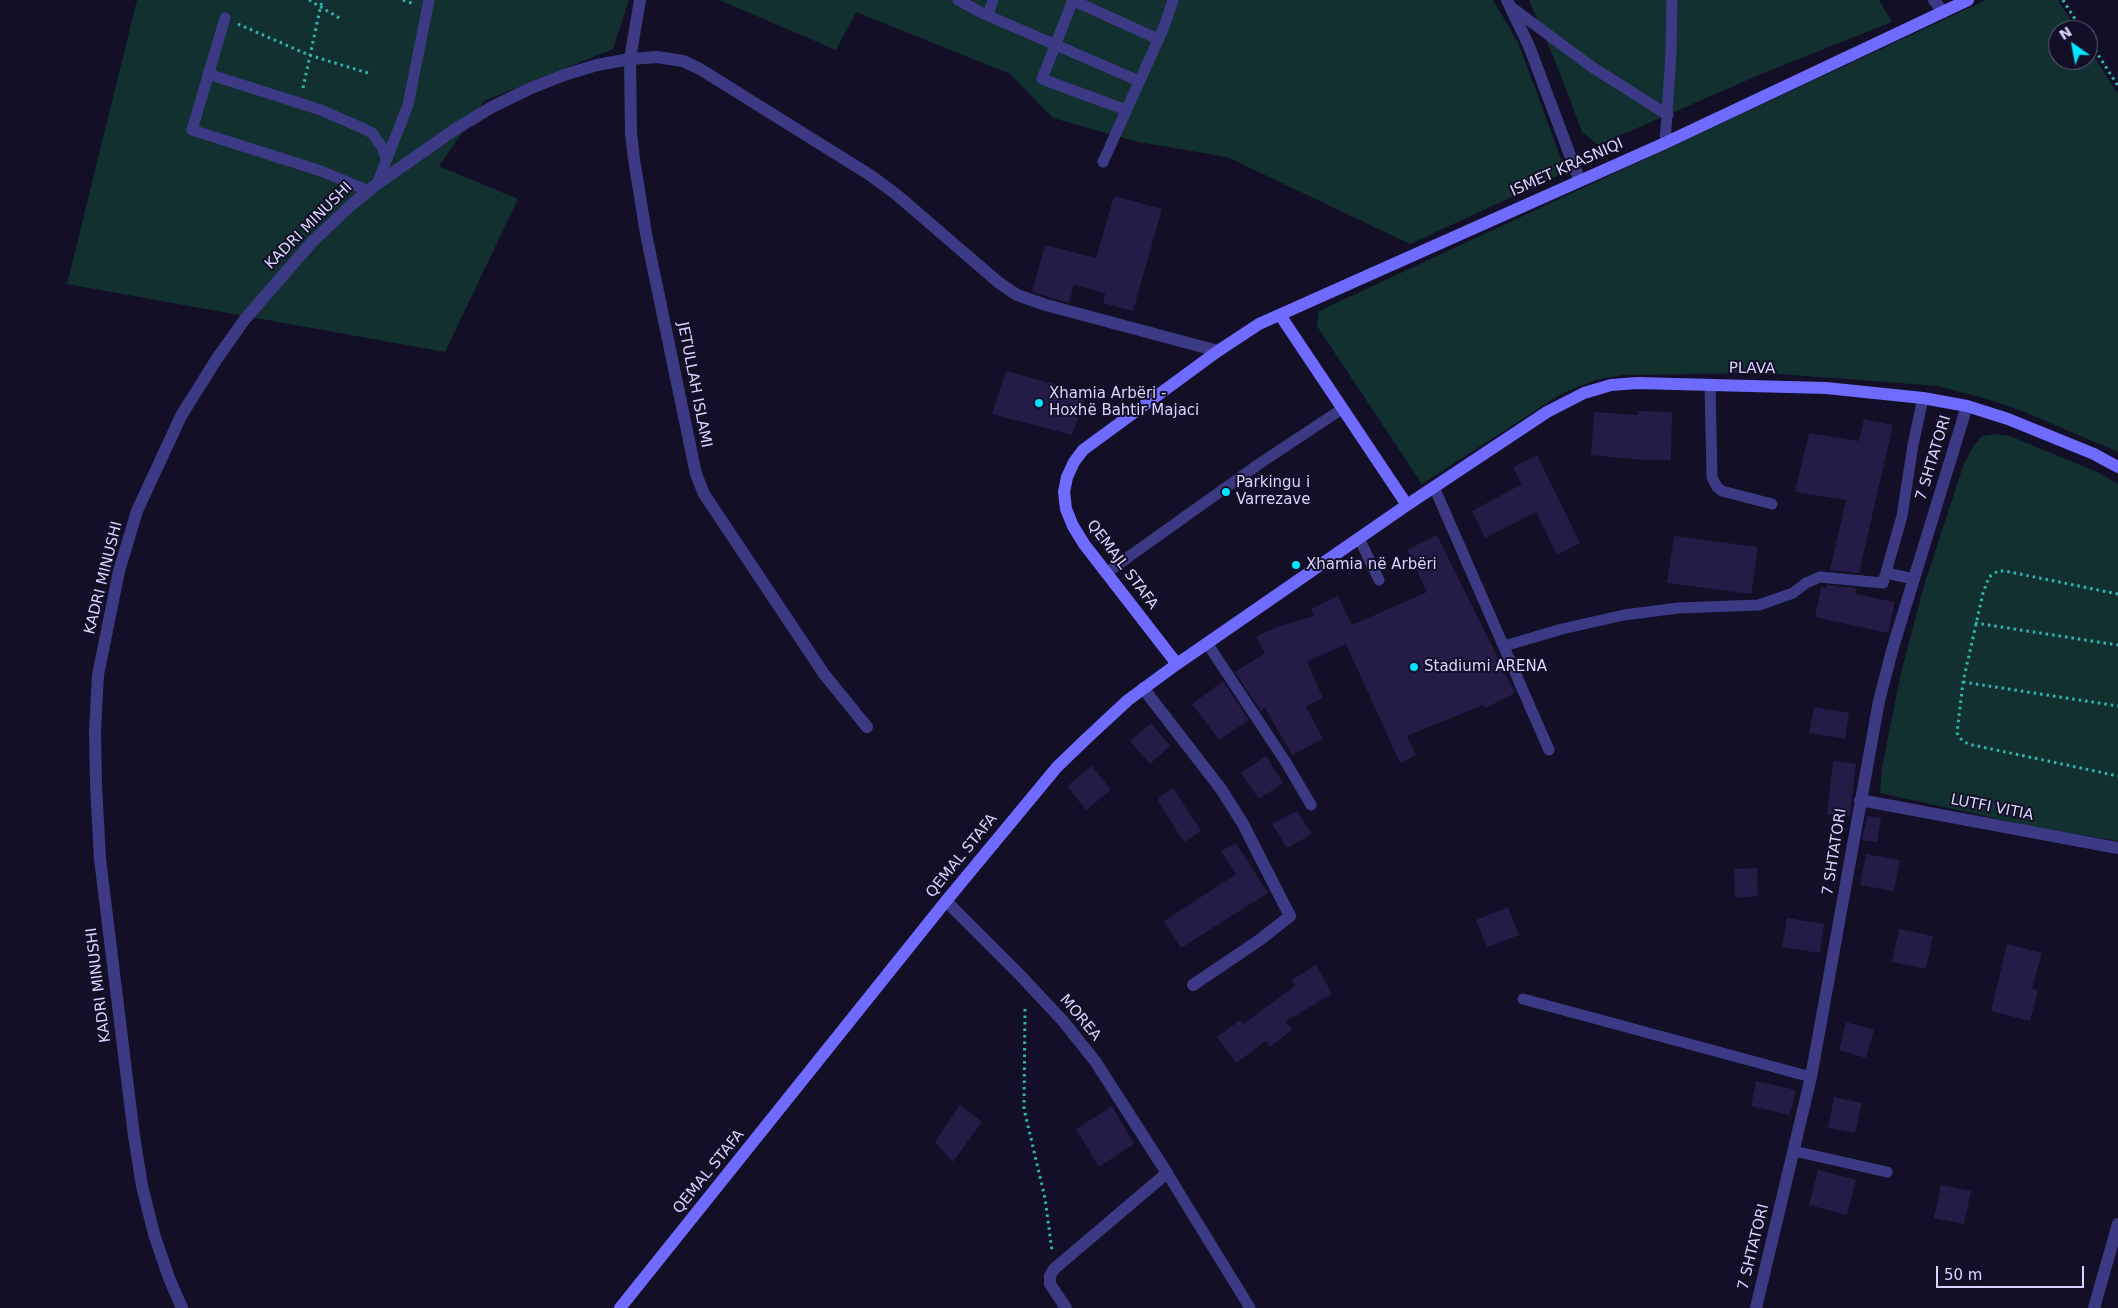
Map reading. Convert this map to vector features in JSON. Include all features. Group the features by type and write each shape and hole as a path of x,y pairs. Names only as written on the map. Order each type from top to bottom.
{"street":[{"name":"JETULLAH ISLAMI","path":"640,0 630,59 631,133 634,159 646,234 696,474 704,494 824,674 867,727"},
{"path":"1934,0 1943,12"},
{"name":"ISMET KRASNIQI","path":"1280,315 1665,143 1968,0"},
{"path":"1509,4 1529,46 1579,180"},
{"name":"KADRI MINUSHI","path":"182,1308 169,1278 154,1234 142,1186 133,1126 100,859 96,776 98,675 119,571 137,511 181,416 216,360 245,319 278,278 318,236 373,187 454,130 492,107 564,75 597,65 630,59 656,57 683,61 700,69 870,175 910,206 998,282 1017,295 1046,305 1218,352"},
{"path":"1280,315 1407,505"},
{"name":"QEMAJL STAFA","path":"1177,664 1106,574 1073,526 1066,509 1064,492 1067,477 1074,462 1083,450 1096,440 1259,324 1280,315"},
{"name":"PLAVA","path":"1407,505 1547,412 1584,393 1611,385 1637,383 1826,388 1923,398 1967,406 2016,422 2094,454 2118,467"},
{"name":"7 SHTATORI","path":"1756,1308 1811,1077 1879,701 1967,406"},
{"name":"QEMAL STAFA","path":"620,1308 946,901 1057,767 1112,714 1143,688 1407,505"},
{"path":"1143,688 1221,789 1243,824 1290,916 1261,939 1193,984"},
{"name":"LUTFI VITIA","path":"1860,800 2118,848"},
{"name":"MOREA","path":"946,901 1019,974 1063,1022 1095,1061 1166,1173"},
{"path":"1066,1308 1050,1284 1050,1276 1054,1269 1166,1173"},
{"path":"2094,1308 2118,1224"}],"lane":[{"path":"224,18 192,130 373,187 408,105 429,0"},
{"path":"958,0 988,15 1140,80"},
{"path":"988,15 993,0"},
{"path":"1126,110 1042,79 1073,0 1158,39"},
{"path":"1102,162 1158,39 1173,0"},
{"path":"1665,143 1668,115 1672,0"},
{"path":"1509,4 1592,68 1668,115"},
{"path":"208,74 301,104 372,133 382,147 386,159"},
{"path":"1710,385 1712,477 1717,487 1722,491 1772,504"},
{"path":"1504,646 1562,629 1624,615 1678,608 1759,605 1793,593 1806,582 1820,577 1884,583 1902,516 1913,445 1923,398"},
{"path":"1106,574 1259,464 1342,409"},
{"path":"1434,487 1549,750"},
{"path":"1359,538 1379,580"},
{"path":"1886,573 1914,580"},
{"path":"1207,644 1287,764 1310,805"},
{"path":"1523,999 1811,1077"},
{"path":"1794,1151 1887,1172"},
{"name":"MOREA","path":"1166,1173 1250,1308"}],"path":[{"path":"309,0 341,19"},
{"path":"301,104 309,55 322,0"},
{"path":"2063,0 2076,20"},
{"path":"224,18 309,55 368,73"},
{"path":"2098,55 2118,86"},
{"path":"2118,594 2005,571 1998,572 1989,577 1976,623 1963,682 1957,733 1968,744 2118,776"},
{"path":"1976,623 2118,645"},
{"path":"1963,682 2118,706"},
{"path":"1024,1009 1024,1109 1045,1198 1054,1269"}],"green space":[{"path":"137,0 629,0 613,49 484,101 439,166 518,199 445,352 67,284"},
{"path":"719,0 1493,0 1518,42 1566,172 1410,244 1227,157 1138,142 1053,118 1010,74 856,12 836,50"},
{"path":"1529,0 1879,0 1892,22 1766,72 1598,145 1582,132 1556,63"},
{"path":"1986,0 2058,0 2071,20 2048,20 2048,70 2098,70 2098,63 2118,94 2118,452 2022,411 1987,399 1938,386 1767,373 1624,375 1595,380 1561,394 1422,484 1317,326 1319,311"},
{"path":"1995,434 2010,436 2097,472 2118,484 2118,841 2040,828 1880,793 1882,767 1901,673 1923,589 1963,466 1974,445 1982,436"}],"building":[{"path":"1114,196 1162,209 1133,311 1103,303 1105,293 1074,285 1069,303 1032,292 1045,245 1096,258"},
{"name":"Xhamia Arbëri - Hoxhë Bahtir Majaci","path":"1006,371 1087,393 1072,435 992,414"},
{"path":"1638,411 1672,412 1671,460 1642,460 1591,455 1594,412 1638,415"},
{"path":"1864,419 1893,425 1859,573 1830,570 1846,500 1795,492 1809,433 1859,441"},
{"path":"1537,455 1580,543 1557,555 1536,512 1485,538 1472,511 1522,484 1513,467"},
{"path":"1437,535 1515,693 1485,708 1483,705 1407,736 1416,755 1400,763 1346,644 1307,662 1323,698 1306,706 1323,739 1292,755 1265,708 1261,711 1235,672 1265,653 1256,637 1277,627 1314,616 1311,609 1338,596 1352,625 1427,592 1407,550"},
{"path":"1674,536 1758,547 1751,594 1667,583"},
{"path":"1826,585 1856,588 1855,594 1895,602 1888,633 1815,617 1821,587 1826,588"},
{"path":"1223,681 1249,720 1219,740 1192,704"},
{"path":"1814,707 1849,713 1845,739 1809,733"},
{"path":"1151,723 1170,746 1150,764 1130,741"},
{"path":"1266,756 1283,783 1259,799 1241,773"},
{"path":"1833,761 1856,764 1850,816 1827,814"},
{"path":"1092,766 1111,790 1086,810 1067,786"},
{"path":"1173,788 1201,831 1184,842 1159,803 1159,797"},
{"path":"1297,811 1312,834 1287,848 1272,824"},
{"path":"1867,816 1881,818 1877,842 1862,840"},
{"path":"1236,843 1268,893 1181,948 1164,921 1236,874 1221,851"},
{"path":"1866,854 1900,860 1894,891 1860,885"},
{"path":"1757,868 1758,896 1735,898 1734,869"},
{"path":"1508,907 1519,935 1487,947 1476,920"},
{"path":"1787,918 1824,924 1820,953 1782,947"},
{"path":"1899,929 1933,936 1926,969 1892,962"},
{"path":"2007,944 2042,953 2032,989 2038,991 2030,1021 1991,1011"},
{"path":"1316,965 1332,994 1286,1021 1292,1030 1270,1047 1266,1041 1236,1063 1217,1037 1240,1020 1243,1024 1295,986 1291,980"},
{"path":"1846,1022 1874,1030 1866,1058 1839,1050"},
{"path":"1756,1081 1796,1090 1790,1115 1751,1106"},
{"path":"1834,1097 1862,1103 1855,1133 1828,1128"},
{"path":"960,1105 982,1122 953,1162 935,1142"},
{"path":"1112,1106 1134,1144 1099,1167 1076,1129"},
{"path":"1818,1170 1856,1180 1847,1215 1809,1205"},
{"path":"1941,1185 1971,1191 1964,1224 1934,1218"}],"place":[{"name":"Xhamia Arbëri - Hoxhë Bahtir Majaci","path":"1039,403"},
{"name":"Parkingu i Varrezave","path":"1226,492"},
{"name":"Xhamia në Arbëri","path":"1296,565"},
{"name":"Stadiumi ARENA","path":"1414,667"}]}
